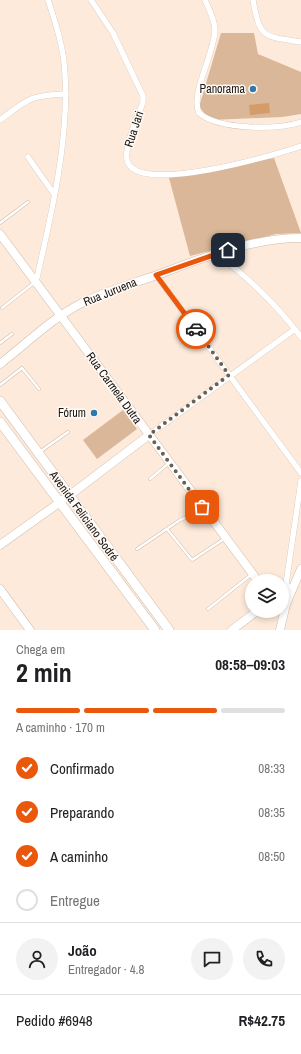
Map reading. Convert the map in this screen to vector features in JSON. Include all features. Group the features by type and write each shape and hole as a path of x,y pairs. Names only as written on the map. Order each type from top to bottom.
{"main road":[{"name":"Avenida Feliciano Sodré","path":"0,401 169,630"},
{"name":"Avenida Feliciano Sodré","path":"0,422 155,630"},
{"path":"126,591 135,585"}],"street":[{"path":"36,282 48,227 62,145 66,94 63,57 48,0"},
{"name":"Rua Jari","path":"91,0 113,33 143,96 143,102 126,151 128,163 136,171 146,175 178,174 252,160 301,146"},
{"path":"205,0 211,13 214,29 212,47 198,92 197,102 199,113 208,120 239,127 301,122"},
{"path":"253,0 257,22 262,33 271,37 301,42"},
{"path":"0,120 26,100 34,96 66,94"},
{"path":"28,157 54,194"},
{"name":"Rua Carmela Dutra","path":"0,234 252,573"},
{"name":"Rua Juruena","path":"0,364 61,316 92,298 216,254 269,240 301,238"},
{"path":"216,254 245,275 266,295 301,337"},
{"path":"156,275 301,473"},
{"path":"0,545 70,496 229,375 295,329"},
{"path":"292,590 286,584 301,481"},
{"path":"289,597 301,569"},
{"path":"0,589 30,630"},
{"path":"232,630 248,618"},
{"path":"280,630 281,618"}],"lane":[{"path":"0,223 28,202"},
{"path":"2,308 36,282"},
{"path":"0,343 12,334"},
{"path":"0,385 22,368 39,389"},
{"path":"38,453 68,432"},
{"path":"150,479 170,463"},
{"path":"137,549 187,516 194,514 202,507"},
{"path":"167,529 192,560 226,538"},
{"path":"208,609 252,573"}],"shaded area":[{"name":"Panorama","path":"221,33 254,33 258,54 301,72 301,114 282,117 211,120 199,107"},
{"path":"269,103 270,113 250,115 249,105"},
{"path":"274,158 301,233 276,234 190,256 169,178"},
{"path":"123,410 137,429 97,459 83,440"}],"way so far":[{"path":"196,329 229,375 149,435 202,507"}],"place":[{"name":"Panorama","path":"253,89"},
{"name":"Fórum","path":"94,413"}],"route":[{"path":"196,329 156,275 195,260 228,250"}]}
